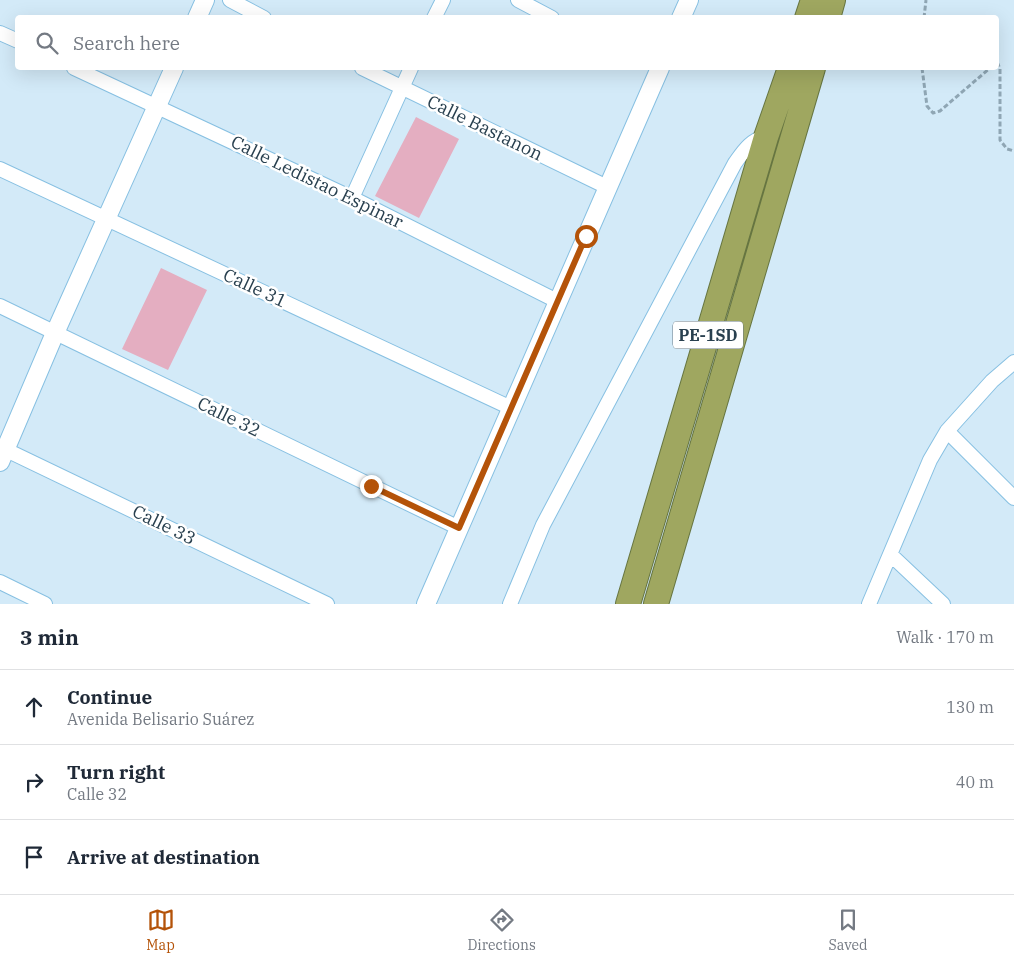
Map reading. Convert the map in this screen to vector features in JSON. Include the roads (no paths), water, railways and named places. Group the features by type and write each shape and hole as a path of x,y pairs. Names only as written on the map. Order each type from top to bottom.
{"highway":[{"path":"808,15 813,0"},
{"path":"829,15 833,0"},
{"name":"PE-1SD","path":"628,604 766,137 789,70"},
{"name":"PE-1SD","path":"656,604 812,70"}],"street":[{"path":"199,15 206,0"},
{"path":"230,0 258,15"},
{"path":"435,15 442,0"},
{"path":"518,0 546,15"},
{"path":"682,15 689,0"},
{"path":"0,33 15,40"},
{"name":"Calle Ledistao Espinar","path":"78,70 352,198 557,301"},
{"path":"2,453 173,70"},
{"name":"Calle Bastanon","path":"366,70 607,188"},
{"path":"352,198 410,70"},
{"path":"426,604 607,188 656,70"},
{"path":"510,604 543,525 735,163 754,142 766,137"},
{"name":"Calle 31","path":"0,169 511,408"},
{"name":"Calle 32","path":"0,306 459,528"},
{"path":"870,604 930,460 947,431 992,381 1014,362"},
{"path":"947,431 1014,498"},
{"name":"Calle 33","path":"2,453 327,604"},
{"path":"891,555 943,604"},
{"path":"0,582 46,604"}]}
